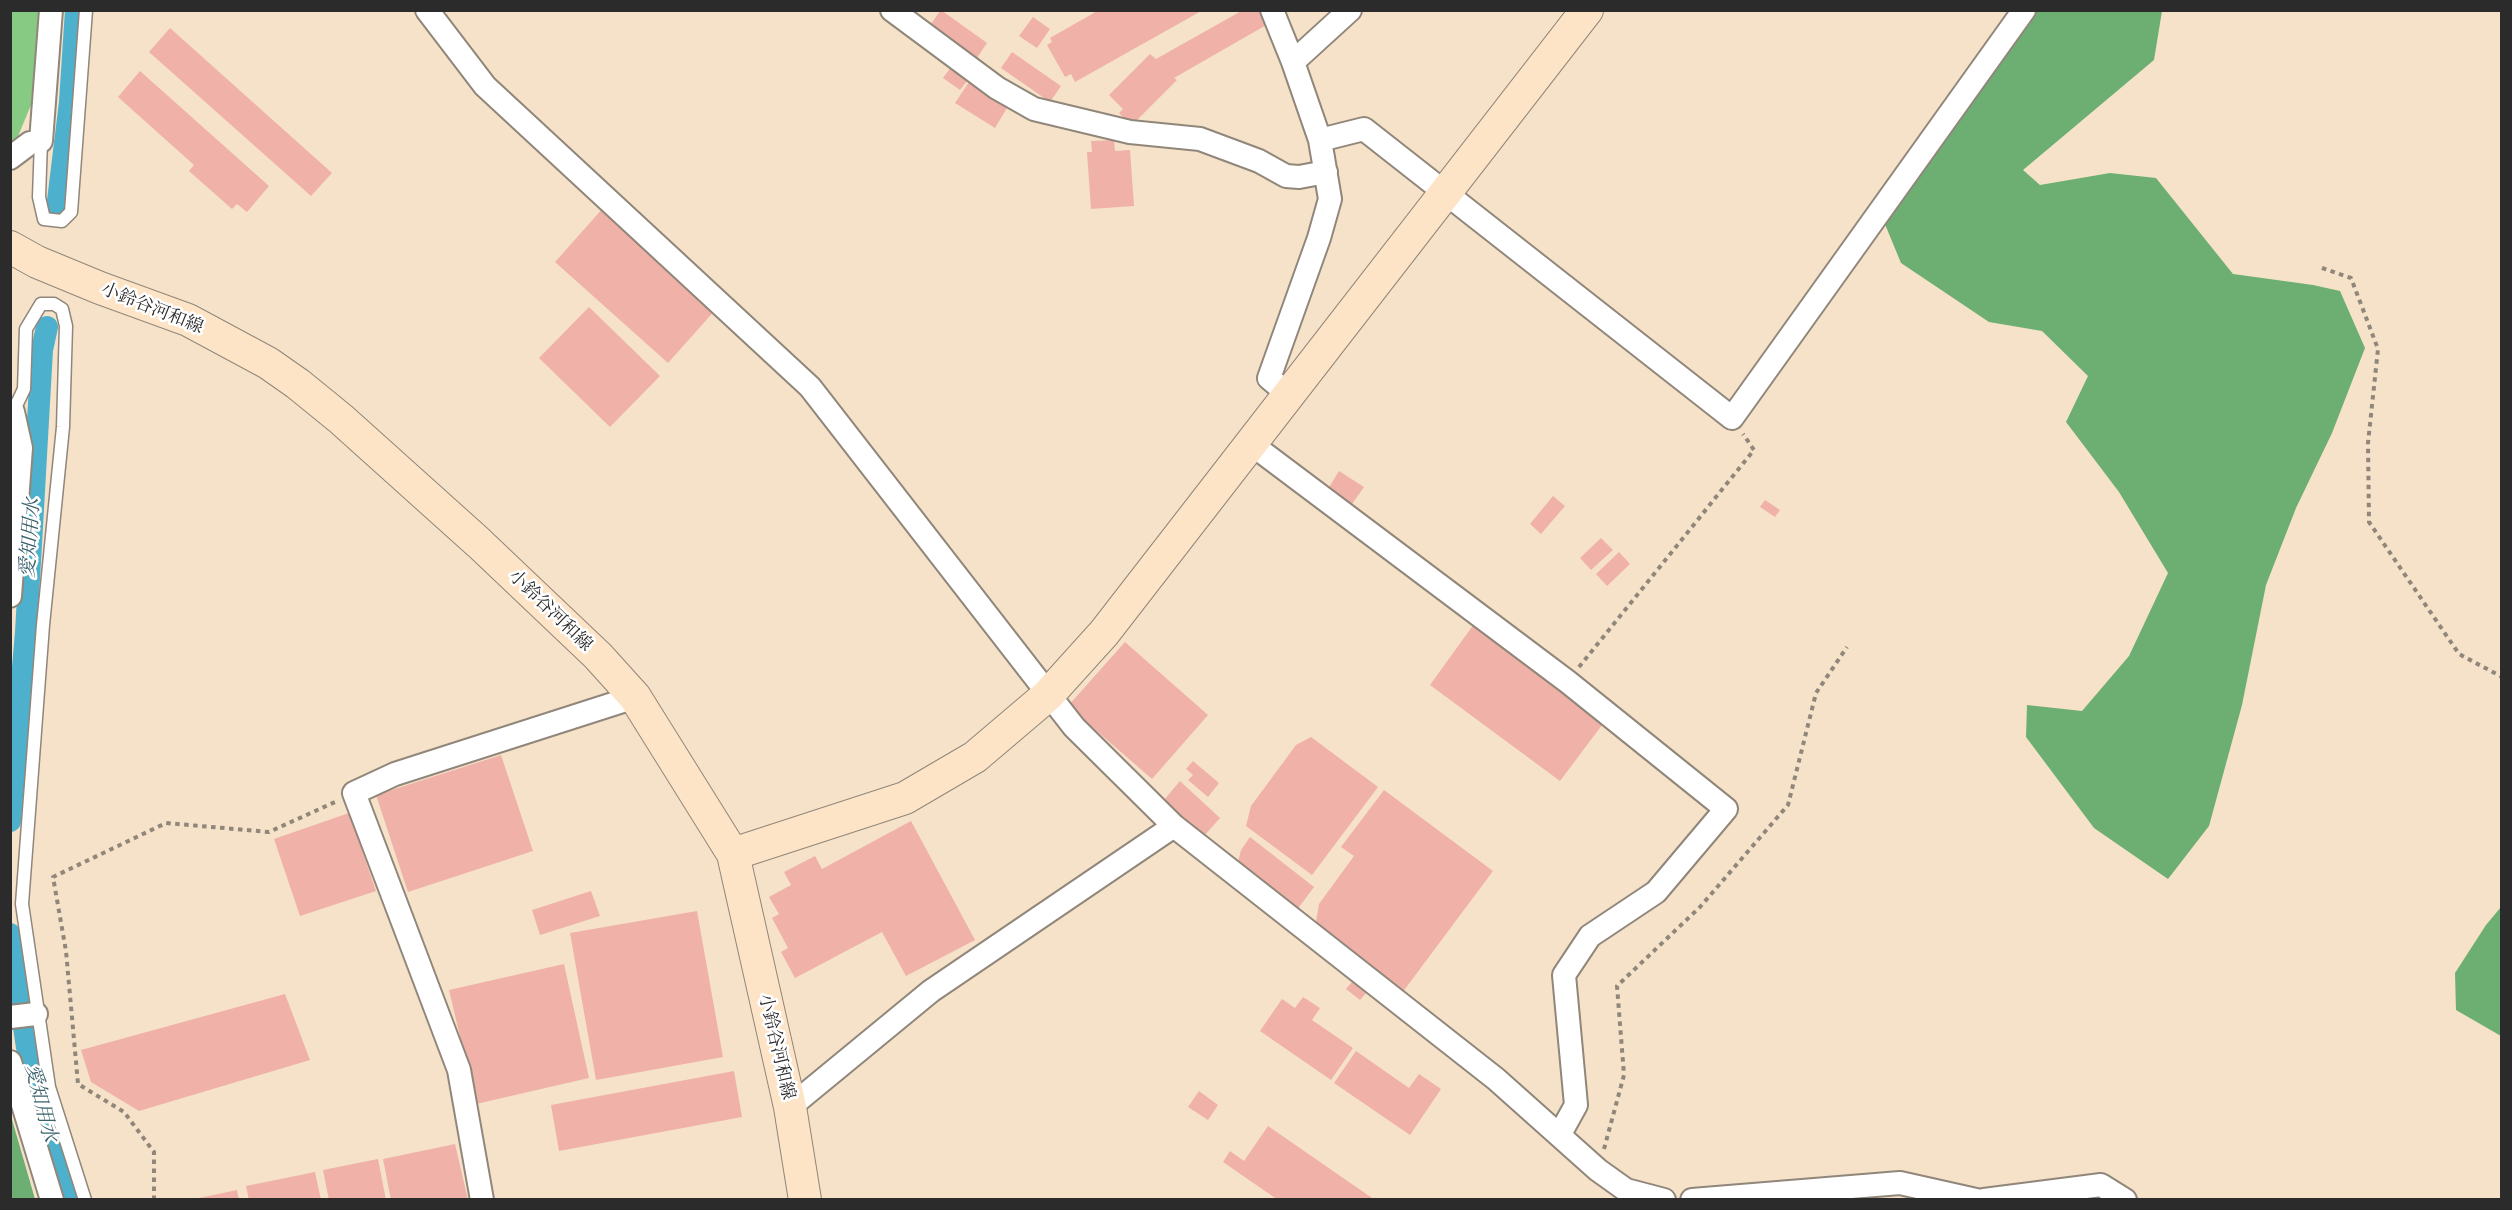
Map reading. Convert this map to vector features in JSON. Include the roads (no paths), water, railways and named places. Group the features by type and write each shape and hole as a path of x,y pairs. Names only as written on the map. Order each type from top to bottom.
{"main road":[{"path":"733,854 905,798 975,757 1048,695 1104,633 1587,10"},
{"name":"小鈴谷河和線","path":"10,247 37,262 100,288 188,320 267,363 298,384 341,419 480,543 598,656 635,696 733,854 790,1107 805,1200"}],"street":[{"path":"10,158 30,143 41,141 51,10"},
{"path":"427,10 485,86 810,387 1074,727 1174,826 1496,1079 1598,1170 1626,1190 1664,1200"},
{"path":"892,10 997,88 1034,109 1130,132 1200,139 1259,161 1286,176 1299,177 1326,172"},
{"path":"1272,10 1320,140 1330,199 1319,238 1269,378 1288,394"},
{"path":"1293,62 1350,10"},
{"path":"1320,140 1364,129 1732,418 2024,10"},
{"path":"10,596 21,448 12,411"},
{"path":"1250,443 1568,682 1726,809 1656,892 1590,936 1564,975 1576,1105 1560,1134"},
{"path":"482,1200 459,1070 354,793 394,774 635,696"},
{"path":"790,1107 931,991 1174,826"},
{"path":"10,1017 36,1014"},
{"path":"10,1062 52,1200"},
{"path":"1692,1200 1900,1183 1976,1200"},
{"path":"1984,1200 2101,1185 2125,1200"}],"lane":[{"path":"41,141 39,197 44,219 63,221 71,212 86,10"},
{"path":"12,411 24,388 26,329 42,304 54,304 62,309 66,326 63,427 43,625 22,891 36,1014 49,1087 85,1200"}],"waterway":[{"name":"愛知用水","path":"57,209 70,102 76,10"},
{"name":"愛知用水","path":"10,821 26,632 42,350 47,327"},
{"name":"愛知用水","path":"10,934 33,1087 68,1200"}]}
